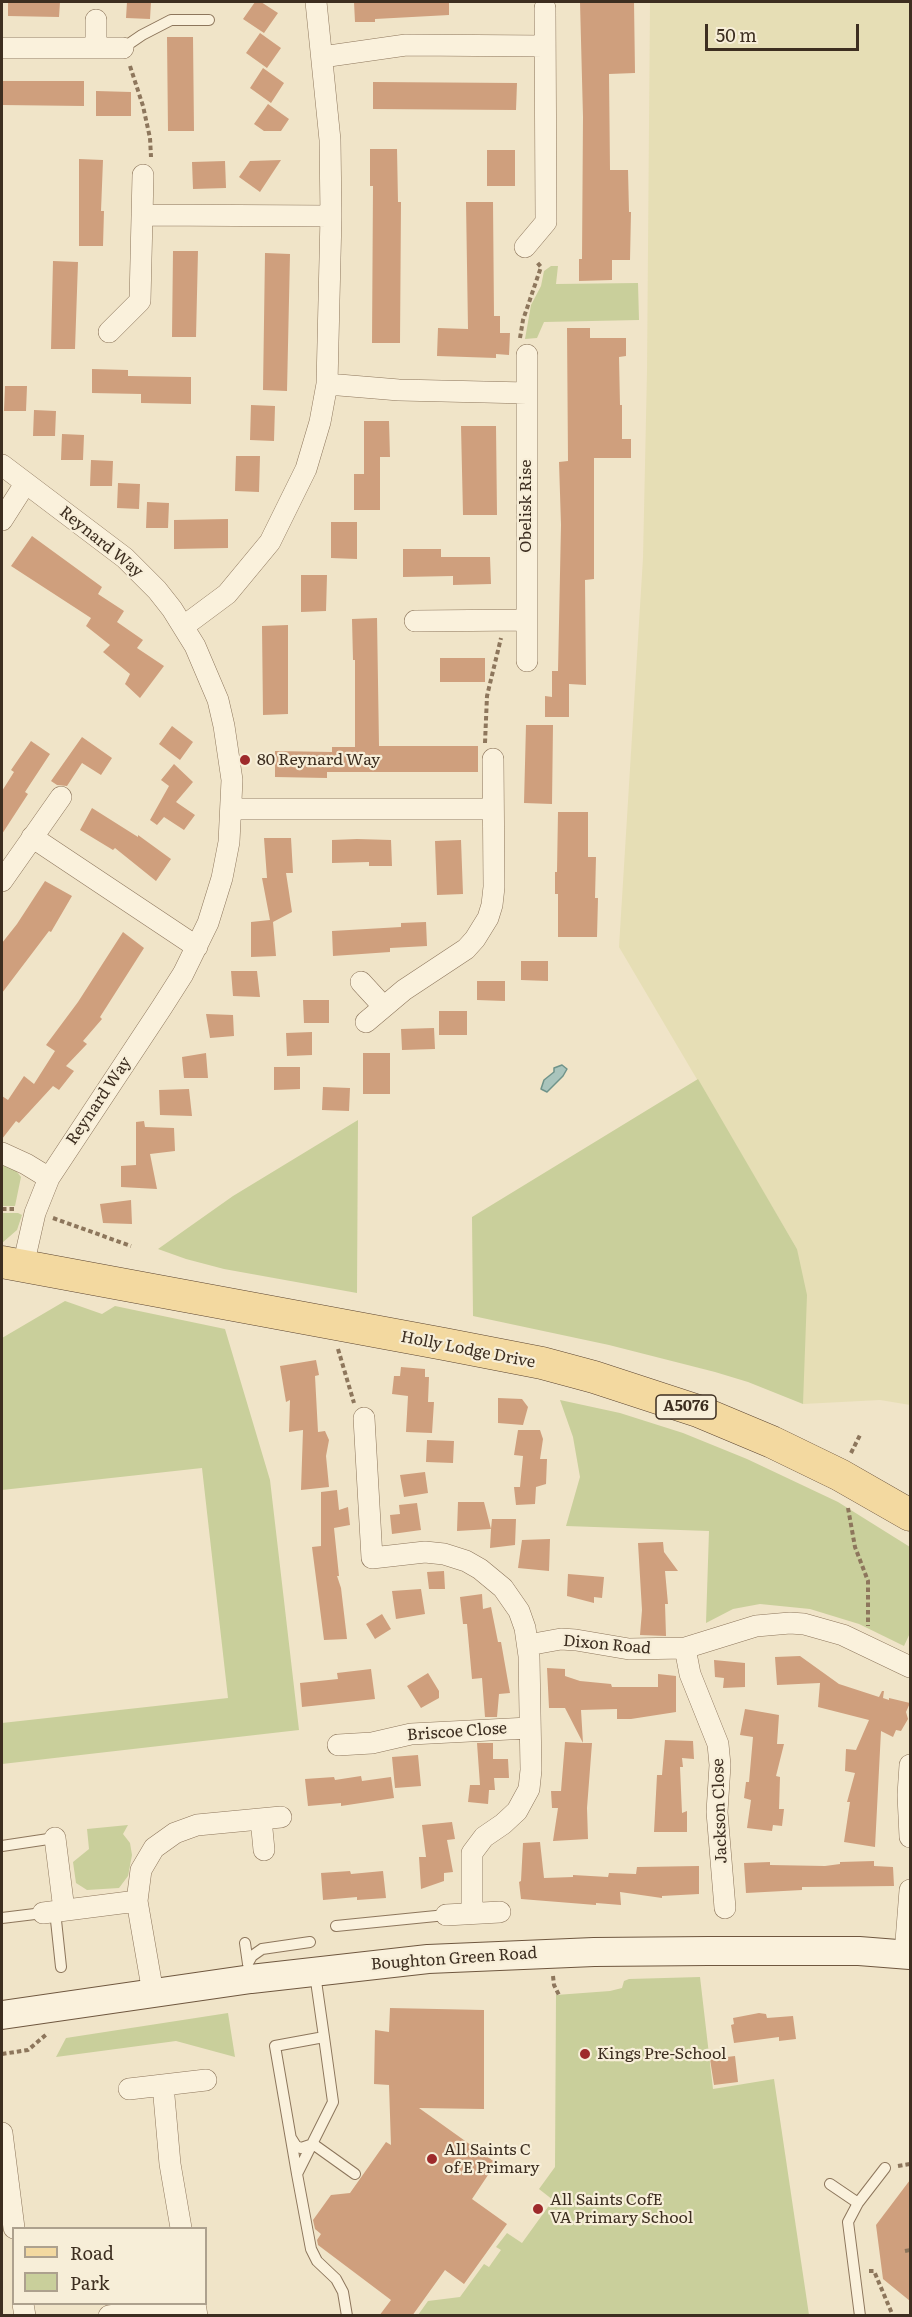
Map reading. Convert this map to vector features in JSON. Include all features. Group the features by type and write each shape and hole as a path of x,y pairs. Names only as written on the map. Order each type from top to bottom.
{"main road":[{"name":"Holly Lodge Drive","path":"12,1264 476,1350 542,1363 594,1377 698,1411 772,1442 840,1475 910,1515"}],"street":[{"path":"184,626 227,594 270,542 306,469 320,422 327,384 331,216 330,140 316,2"},
{"path":"525,247 546,222 545,8"},
{"path":"96,20 96,48"},
{"path":"322,57 406,45 545,46"},
{"path":"2,48 123,48"},
{"path":"109,332 140,302 143,175"},
{"path":"142,215 331,216"},
{"name":"Obelisk Rise","path":"527,355 516,620 527,661"},
{"path":"327,384 399,390 527,393"},
{"name":"Reynard Way","path":"2,465 125,558 157,590 184,626 204,665 218,700 232,780 229,842 222,878 208,923 197,947 162,1007 49,1178 12,1264"},
{"path":"2,520 25,484"},
{"path":"415,622 516,620"},
{"path":"366,1022 404,990 458,956 483,928 492,905 494,886 493,759"},
{"path":"2,881 61,797"},
{"path":"232,809 493,809"},
{"path":"32,837 197,947"},
{"path":"361,982 383,1006"},
{"path":"2,1153 49,1178"},
{"path":"364,1418 372,1558 425,1552 444,1554 466,1561 493,1579 512,1599 519,1611 528,1645"},
{"name":"Dixon Road","path":"528,1645 561,1639 629,1649 685,1648 756,1626 790,1623 822,1629 865,1644 910,1667"},
{"name":"Briscoe Close","path":"338,1745 372,1743 411,1734 529,1728 528,1645"},
{"name":"Jackson Close","path":"685,1648 697,1692 718,1744 720,1765 717,1812 725,1908"},
{"path":"472,1913 472,1853 476,1845 503,1824 524,1800 529,1789 531,1770 529,1728"},
{"path":"910,1765 908,1795 910,1837"},
{"path":"153,1993 137,1901 141,1870 154,1848 175,1833 197,1825 271,1818 264,1850"},
{"path":"55,1838 54,1912 137,1901"},
{"path":"908,1955 910,1890"},
{"path":"446,1915 500,1912"},
{"name":"Boughton Green Road","path":"2,2015 153,1993 249,1971 315,1971 428,1959 594,1952 859,1951 908,1955"},
{"path":"129,2089 206,2080"},
{"path":"163,2085 170,2164 181,2227"},
{"path":"2,2133 14,2227"},
{"path":"109,2316 195,2308"}],"lane":[{"path":"123,48 171,20 209,20"},
{"path":"2,1846 55,1838"},
{"path":"2,1918 54,1912 61,1967"},
{"path":"336,1926 446,1915"},
{"path":"249,1971 252,1956 262,1949 310,1942"},
{"path":"245,1943 249,1971"},
{"path":"297,2174 333,2102 315,1971"},
{"path":"324,2037 275,2046 312,2249 317,2261 336,2279 343,2292 347,2316"},
{"path":"291,2138 296,2146 301,2148 313,2144"},
{"path":"313,2144 355,2174"},
{"path":"860,2316 848,2222 858,2203 885,2168"},
{"path":"830,2184 858,2203"}],"path":[{"path":"123,48 143,106 150,138 152,167 143,175"},
{"path":"525,247 541,267 523,320 520,340 527,355"},
{"path":"493,759 485,747 484,716 489,685 516,620"},
{"path":"51,1217 131,1246"},
{"path":"349,1348 337,1346 354,1404 364,1418"},
{"path":"847,1506 855,1547 868,1581 869,1618 865,1644"},
{"path":"552,1969 554,1985 559,1995"},
{"path":"2,2054 16,2052"},
{"path":"853,2272 874,2271 893,2316"}],"shaded area":[{"path":"650,2 910,2 910,1405 880,1400 803,1404 797,1249 619,947 643,558"}],"green space":[{"path":"551,266 558,266 556,284 638,283 639,320 544,322 537,338 525,339 531,305 541,286 544,271"},
{"path":"698,1079 797,1249 807,1295 803,1404 748,1382 715,1372 609,1345 473,1316 472,1217"},
{"path":"358,1120 357,1293 224,1269 158,1249 233,1196"},
{"path":"2,1162 14,1168 21,1177 15,1206 2,1206"},
{"path":"2,1213 22,1215 17,1230 2,1243"},
{"path":"65,1301 102,1314 115,1306 225,1329 270,1480 299,1730 2,1764 2,1723 228,1698 202,1468 2,1490 2,1338"},
{"path":"560,1400 620,1413 683,1433 747,1459 838,1502 910,1547 910,1633 904,1646 859,1624 810,1609 760,1604 733,1609 706,1623 709,1531 566,1526 580,1477 573,1437"},
{"path":"128,1825 123,1834 130,1843 132,1855 128,1876 119,1888 87,1890 76,1883 73,1862 89,1849 87,1829"},
{"path":"700,1977 713,2089 774,2079 809,2315 418,2315 428,2301 460,2297 484,2264 489,2267 501,2250 496,2247 507,2233 522,2243 553,2200 539,2189 555,2167 556,1995 610,1991 622,1988 624,1981 629,1979"},
{"path":"228,2013 235,2057 176,2041 56,2057 66,2038"}],"water":[{"path":"562,1065 567,1069 563,1076 547,1092 541,1089 544,1080 554,1072 554,1068"}],"building":[{"path":"8,2 60,2 59,17 8,16"},
{"path":"127,2 151,2 150,19 126,18"},
{"path":"255,2 261,2 278,13 264,33 243,19"},
{"path":"354,2 449,2 449,15 355,22"},
{"path":"580,2 634,2 635,73 609,74 610,170 628,170 629,212 631,212 630,260 612,260 612,280 579,281 579,259 582,259 583,117"},
{"path":"260,33 281,48 267,68 246,53"},
{"path":"167,37 193,37 194,131 168,131"},
{"path":"263,68 284,83 271,103 250,88"},
{"path":"2,81 84,81 84,106 2,105"},
{"path":"373,82 517,83 516,110 373,109"},
{"path":"96,91 131,92 131,116 96,116"},
{"path":"268,104 289,119 281,131 264,131 254,124"},
{"path":"370,149 397,149 398,202 401,202 400,343 372,343 373,186 370,186"},
{"path":"487,150 515,150 515,186 487,186"},
{"path":"79,159 103,160 101,211 104,211 103,246 79,246"},
{"path":"281,160 260,192 239,177 250,161"},
{"path":"225,161 226,188 193,189 192,162"},
{"path":"466,202 493,202 494,316 500,316 500,333 510,333 509,355 496,354 496,358 437,356 438,328 468,329"},
{"path":"173,251 198,251 196,337 172,337"},
{"path":"265,253 290,254 287,391 263,390"},
{"path":"53,261 78,262 75,349 51,349"},
{"path":"567,328 590,328 590,338 626,338 626,356 619,357 620,405 622,405 622,439 631,439 631,458 594,458 594,579 585,580 586,685 569,684 569,717 545,717 545,696 552,697 552,671 558,671 561,525 559,462 568,461"},
{"path":"92,369 128,370 128,376 191,377 191,404 141,403 141,394 92,393"},
{"path":"5,386 27,386 26,411 4,411"},
{"path":"251,405 275,406 274,441 250,440"},
{"path":"34,410 56,411 55,436 33,436"},
{"path":"364,421 389,421 390,457 380,457 380,510 354,510 354,474 364,474"},
{"path":"461,426 496,426 497,515 463,515"},
{"path":"62,434 84,435 83,460 61,460"},
{"path":"236,456 260,456 259,492 235,491"},
{"path":"91,460 113,461 112,486 90,486"},
{"path":"118,483 140,484 139,509 117,508"},
{"path":"147,502 169,503 168,528 146,528"},
{"path":"228,519 228,548 174,549 174,520"},
{"path":"331,522 357,522 357,559 331,558"},
{"path":"32,536 102,587 98,594 124,611 117,622 143,640 137,648 164,666 140,698 125,684 130,674 103,652 110,645 86,626 91,618 11,566"},
{"path":"403,549 441,549 441,557 490,557 491,584 453,585 453,576 403,577"},
{"path":"301,575 327,575 326,611 301,612"},
{"path":"377,618 379,746 478,746 478,772 327,772 327,778 275,777 275,751 332,752 332,747 355,747 355,660 353,660 352,619"},
{"path":"288,625 288,714 263,715 262,626"},
{"path":"440,658 485,658 485,682 440,682"},
{"path":"526,725 553,725 552,804 524,803"},
{"path":"172,726 193,742 180,760 159,744"},
{"path":"82,737 112,758 101,775 82,763 67,786 57,785 51,781"},
{"path":"31,741 50,754 25,792 28,794 2,834 2,791 14,772 11,770"},
{"path":"174,764 193,782 176,802 195,815 184,830 164,817 157,825 150,820 169,786 161,780"},
{"path":"92,808 138,837 138,835 171,859 156,881 115,848 113,850 80,830"},
{"path":"558,812 588,812 588,857 596,857 597,937 558,937 558,894 555,894 555,872 557,872"},
{"path":"264,838 291,838 293,873 286,873 292,912 273,922 276,956 251,957 251,922 270,920 262,878 267,878"},
{"path":"332,840 391,840 392,866 369,866 369,862 332,863"},
{"path":"461,840 463,894 437,895 435,841"},
{"path":"45,881 72,896 51,932 49,931 2,993 2,943"},
{"path":"426,922 427,946 390,948 390,952 333,956 332,931 401,927 401,923"},
{"path":"123,932 144,948 100,1017 102,1019 83,1041 87,1044 66,1066 74,1071 59,1090 53,1086 19,1123 16,1121 2,1139 2,1096 8,1100 24,1076 34,1084 55,1051 46,1045 78,1002"},
{"path":"521,961 548,961 548,981 521,980"},
{"path":"231,971 257,971 260,997 233,996"},
{"path":"477,981 505,981 505,1001 477,1000"},
{"path":"303,1000 329,1000 329,1023 304,1023"},
{"path":"439,1011 467,1011 467,1035 439,1035"},
{"path":"206,1014 233,1015 234,1036 210,1038"},
{"path":"434,1028 435,1049 402,1050 401,1029"},
{"path":"312,1032 312,1055 287,1056 286,1033"},
{"path":"206,1053 208,1078 184,1078 182,1057"},
{"path":"363,1053 390,1053 390,1094 363,1094"},
{"path":"274,1067 300,1067 300,1089 274,1090"},
{"path":"323,1087 350,1088 349,1111 322,1110"},
{"path":"189,1089 192,1116 160,1115 159,1090"},
{"path":"144,1121 145,1127 174,1128 175,1151 150,1154 157,1189 121,1187 121,1166 136,1165 136,1122"},
{"path":"131,1200 132,1224 103,1223 100,1204"},
{"path":"316,1360 319,1375 315,1376 318,1432 325,1431 329,1440 326,1456 329,1487 301,1490 303,1430 289,1432 290,1400 286,1402 280,1366"},
{"path":"401,1367 425,1369 425,1377 429,1377 428,1402 434,1402 432,1433 406,1432 408,1396 392,1394 394,1376 400,1376"},
{"path":"498,1398 522,1399 528,1407 523,1425 498,1423"},
{"path":"518,1430 540,1430 543,1439 540,1459 547,1459 546,1484 536,1487 535,1504 516,1505 514,1487 520,1487 523,1456 514,1455"},
{"path":"427,1440 454,1441 453,1463 426,1462"},
{"path":"425,1472 428,1493 404,1497 400,1475"},
{"path":"337,1490 339,1510 348,1507 350,1525 334,1528 339,1576 337,1576 341,1588 347,1639 324,1640 312,1547 321,1546 321,1492"},
{"path":"458,1502 484,1502 491,1529 457,1531"},
{"path":"417,1503 421,1530 392,1534 390,1515 400,1514 399,1505"},
{"path":"492,1519 516,1519 515,1545 490,1548"},
{"path":"550,1539 549,1571 518,1568 522,1540"},
{"path":"663,1542 664,1552 678,1571 665,1571 668,1604 665,1604 666,1636 640,1635 642,1610 638,1543"},
{"path":"444,1571 445,1589 429,1589 427,1572"},
{"path":"568,1574 604,1577 602,1598 594,1597 594,1603 567,1596"},
{"path":"421,1589 425,1614 396,1619 392,1591"},
{"path":"482,1594 483,1609 491,1607 498,1642 501,1642 510,1693 499,1694 497,1717 485,1717 482,1678 472,1679 467,1624 463,1624 460,1597"},
{"path":"382,1614 391,1629 375,1639 366,1624"},
{"path":"800,1656 839,1684 879,1697 884,1691 883,1698 910,1703 906,1712 908,1719 901,1731 896,1730 893,1737 881,1731 875,1847 844,1842 850,1802 847,1802 855,1773 845,1771 846,1749 856,1750 869,1720 818,1707 820,1683 777,1685 775,1657"},
{"path":"714,1660 745,1663 745,1687 723,1688 724,1678 715,1677"},
{"path":"547,1668 565,1669 565,1676 580,1681 611,1684 612,1687 658,1687 658,1674 676,1676 676,1712 617,1719 617,1709 581,1710 583,1743 565,1708 549,1708"},
{"path":"371,1669 375,1699 302,1707 300,1683 338,1679 337,1673"},
{"path":"428,1673 439,1691 439,1698 421,1708 407,1686"},
{"path":"745,1709 779,1715 777,1744 784,1744 776,1776 780,1777 779,1809 784,1809 782,1826 773,1825 772,1831 747,1828 751,1800 744,1798 746,1782 749,1782 753,1737 740,1735"},
{"path":"665,1740 693,1741 694,1759 682,1758 683,1767 680,1767 682,1813 687,1811 687,1832 654,1832 657,1775 662,1775"},
{"path":"565,1742 592,1743 587,1808 588,1839 553,1841 558,1808 552,1808 551,1791 561,1791"},
{"path":"477,1743 493,1743 493,1759 508,1759 509,1778 494,1778 495,1790 489,1790 488,1804 468,1802 470,1785 480,1785"},
{"path":"418,1755 421,1786 395,1788 392,1757"},
{"path":"361,1776 362,1781 391,1777 394,1798 341,1806 341,1803 308,1806 305,1779 334,1777 335,1780"},
{"path":"452,1822 455,1839 447,1840 453,1872 444,1873 444,1881 421,1889 419,1857 426,1857 422,1825"},
{"path":"540,1842 544,1878 573,1877 573,1875 608,1877 609,1873 636,1874 637,1867 699,1866 699,1894 662,1896 662,1898 620,1892 621,1905 521,1899 519,1882 521,1881 523,1843"},
{"path":"874,1861 874,1866 893,1867 894,1886 802,1887 802,1890 746,1893 744,1863 770,1862 770,1865 825,1866 840,1864 840,1862"},
{"path":"350,1871 351,1874 383,1871 386,1898 357,1900 357,1897 323,1900 321,1873"},
{"name":"All Saints C of E Primary","path":"390,2008 484,2010 484,2109 419,2108 496,2163 472,2199 507,2224 464,2284 445,2270 412,2316 379,2316 391,2300 318,2245 317,2240 321,2234 315,2229 313,2220 331,2195 350,2193 386,2142 391,2145 389,2085 374,2084 375,2030 389,2032"},
{"path":"759,2013 766,2014 767,2018 793,2016 796,2039 779,2041 779,2037 734,2043 731,2025 734,2024 733,2018"},
{"path":"735,2056 738,2082 714,2085 710,2059"},
{"path":"910,2180 910,2301 883,2279 876,2225"}],"place":[{"name":"80 Reynard Way","path":"245,760"},
{"name":"Kings Pre-School","path":"585,2054"},
{"name":"All Saints C of E Primary","path":"432,2159"},
{"name":"All Saints CofE VA Primary School","path":"538,2209"}]}
